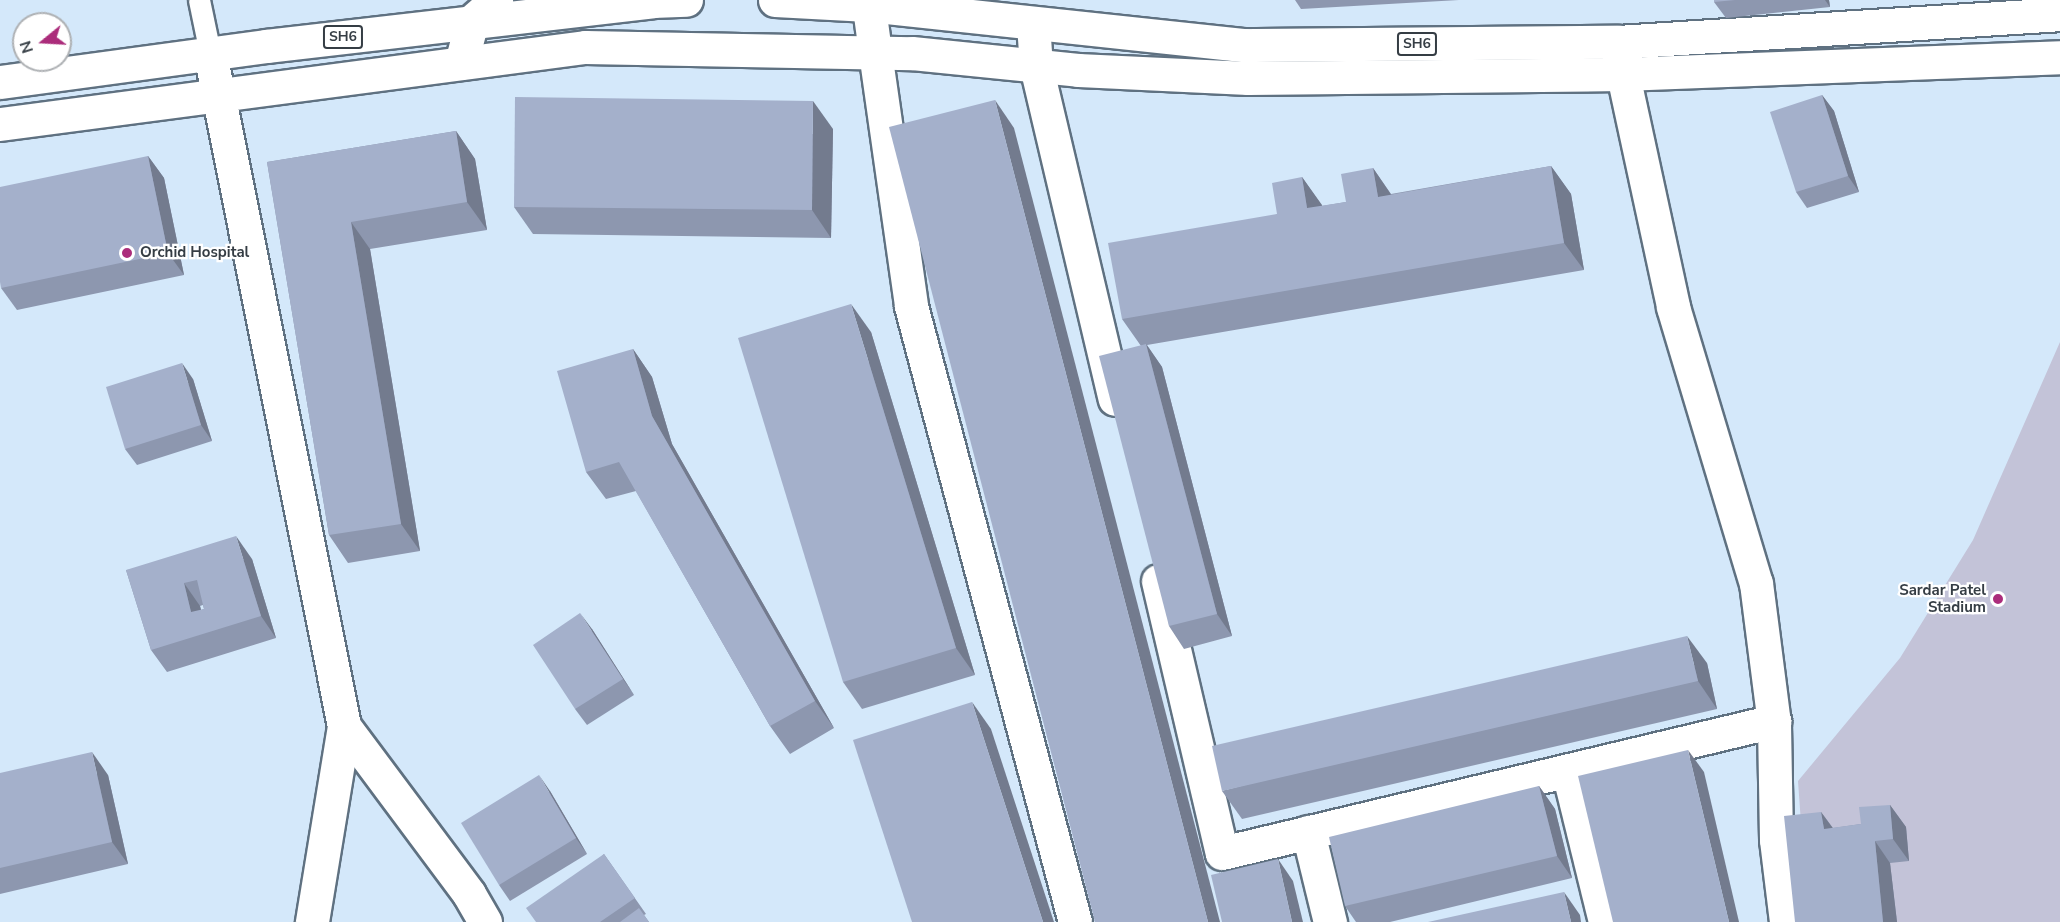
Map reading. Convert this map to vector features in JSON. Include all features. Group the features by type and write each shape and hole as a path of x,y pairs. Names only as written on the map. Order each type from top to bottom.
{"street":[{"path":"461,63 472,21 496,0"},
{"name":"SH6","path":"0,82 210,53 472,21 652,1 686,0"},
{"name":"SH6","path":"775,0 868,3 1033,24 1245,45 1617,42 2060,14"},
{"path":"868,3 911,306 1075,922"},
{"path":"1033,24 1036,66 1121,425"},
{"path":"1617,42 1673,307 1756,583 1774,721 1776,840 1786,922"},
{"path":"0,124 585,47 912,53 1036,66 1248,78 1622,74 2060,57"},
{"path":"210,53 344,726 312,922"},
{"path":"1151,552 1222,853 1774,721"},
{"path":"344,726 469,894 485,922"},
{"path":"1568,771 1605,922"},
{"path":"1308,832 1330,922"}],"lane":[{"path":"200,0 210,53"}],"shaded area":[{"name":"Sardar Patel Stadium","path":"2060,342 2060,922 1808,922 1798,781 1900,658 1973,540"}],"building":[{"path":"1822,95 1848,176 1796,192 1770,112"},
{"path":"515,97 813,101 812,210 514,207"},
{"path":"995,100 1208,922 1095,922 889,127"},
{"path":"456,131 467,202 351,222 401,524 329,535 267,162"},
{"path":"148,156 168,253 1,288 0,187"},
{"path":"1551,166 1564,243 1122,319 1108,243 1277,214 1272,183 1302,177 1307,208 1346,202 1341,174 1373,168 1378,197"},
{"path":"851,304 956,648 843,682 738,338"},
{"path":"1146,344 1217,614 1169,626 1099,356"},
{"path":"633,349 652,416 815,701 770,726 619,462 586,472 557,371"},
{"path":"182,363 201,425 125,449 106,387"},
{"path":"236,536 261,616 151,650 126,570","holes":["197,580 204,609 191,612 184,583"]},
{"path":"580,613 623,679 575,709 533,645"},
{"path":"1687,636 1698,681 1222,791 1212,746"},
{"path":"972,702 1043,922 912,922 853,740"},
{"path":"1688,750 1729,922 1613,922 1578,776"},
{"path":"92,752 112,842 0,868 0,773"},
{"path":"539,775 576,838 499,885 461,823"},
{"path":"1539,786 1557,856 1345,906 1329,837"},
{"path":"1890,805 1893,839 1875,841 1883,922 1795,922 1784,816 1821,812 1824,829 1861,824 1859,807"},
{"path":"604,854 635,898 600,922 536,922 526,908"},
{"path":"1278,859 1292,922 1222,922 1211,875"},
{"path":"1564,892 1571,922 1428,922"},
{"path":"639,908 649,922 620,922"}],"place":[{"name":"Orchid Hospital","path":"127,253"},
{"name":"Sardar Patel Stadium","path":"1998,599"}]}
